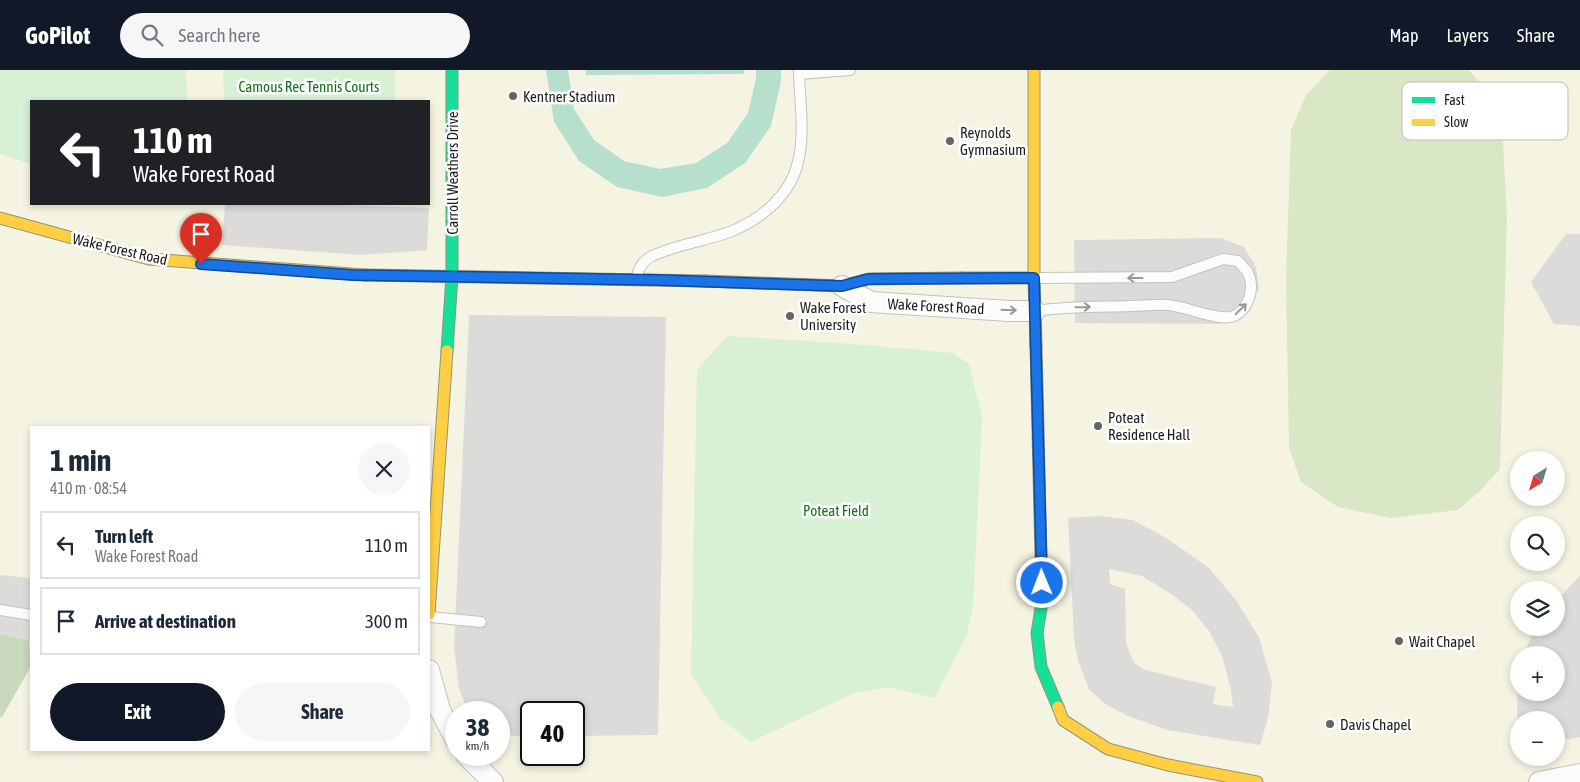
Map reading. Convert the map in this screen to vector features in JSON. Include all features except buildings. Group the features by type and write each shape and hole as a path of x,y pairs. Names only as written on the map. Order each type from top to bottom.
{"street":[{"name":"Carroll Weathers Drive","path":"430,601 452,276 452,70"},
{"path":"1034,70 1034,278 1042,602 1037,633 1041,667 1063,720 1108,749 1168,765 1257,782"},
{"name":"Wake Forest Road","path":"0,218 149,259 353,275 636,279 842,286 868,279 1034,278"},
{"name":"Wake Forest Road","path":"842,286 871,302 1035,311"},
{"path":"430,677 435,712 445,725"},
{"path":"477,766 493,782"},
{"path":"1539,782 1580,774"}],"lane":[{"path":"636,279 638,269 651,256 732,231 760,217 777,201 793,176 799,156 801,132 799,72 850,70"},
{"path":"1034,278 1172,277 1223,259 1238,261 1248,273 1250,283 1250,295 1245,307 1234,316 1221,319 1206,313 1172,305 1060,307 1035,311"},
{"path":"0,610 30,615"},
{"path":"430,616 481,622"}],"shaded area":[{"name":"Wake Forest University","path":"0,70 1580,70 1580,782 0,782"},
{"path":"225,205 337,205 429,208 427,250 362,255 222,245"},
{"path":"1566,234 1580,234 1580,326 1554,324 1531,282"},
{"path":"1221,238 1244,247 1256,267 1259,289 1242,317 1220,324 1075,323 1074,240"},
{"path":"469,315 666,317 658,735 585,736 585,701 520,701 520,736 510,735 510,701 464,701 459,688 454,647"},
{"path":"1100,516 1133,520 1168,539 1209,568 1236,600 1259,637 1272,683 1268,718 1260,745 1167,730 1128,716 1105,704 1089,689 1078,661 1074,638 1068,518","holes":["1109,569 1142,576 1191,609 1209,631 1222,656 1231,690 1233,707 1213,704 1216,687 1145,670 1134,663 1126,643 1125,589 1110,584"]},
{"path":"0,575 30,578 30,638 29,640 0,634"},
{"path":"1580,575 1580,737 1565,740 1565,711 1517,710 1517,701 1565,701 1565,646 1527,646 1531,636 1565,636 1565,592"}],"green space":[{"path":"0,70 186,70 187,100 30,100 30,164 0,154"},
{"name":"Camous Rec Tennis Courts","path":"223,70 395,70 395,100 224,100"},
{"path":"546,70 568,70 574,109 594,140 624,161 660,169 696,163 727,143 748,113 756,70 781,70 781,81 771,126 745,163 707,188 662,197 617,187 579,161 554,122"},
{"path":"586,70 744,70 744,74 586,75"},
{"path":"1330,70 1469,70 1479,82 1402,82 1402,140 1503,140 1507,216 1500,469 1480,491 1458,510 1391,518 1338,507 1301,482 1289,448 1286,279 1291,130 1306,95"},
{"name":"Poteat Field","path":"727,336 953,353 969,364 982,418 973,608 966,637 934,698 888,687 854,693 751,742 720,718 691,674 697,370"},
{"path":"0,634 29,640 30,668 2,717 0,717"}],"traffic: fast":[{"path":"447,351 452,276 452,70"},
{"path":"365,275 705,281"},
{"path":"961,278 1034,278"},
{"path":"1036,345 1042,602 1037,633 1041,667 1058,707"}],"traffic: slow":[{"path":"1034,70 1034,278 1036,345"},
{"path":"0,218 149,259 365,275"},
{"path":"705,281 842,286 869,279 961,278"},
{"path":"430,599 447,351"},
{"path":"1058,707 1063,720 1108,749 1168,765 1257,782"}],"place":[{"name":"Kentner Stadium","path":"513,96"},
{"name":"Reynolds Gymnasium","path":"950,141"},
{"name":"Wake Forest University","path":"790,316"},
{"name":"Poteat Residence Hall","path":"1098,426"},
{"name":"Wait Chapel","path":"1399,641"},
{"name":"Davis Chapel","path":"1330,724"}],"route":[{"path":"201,264 353,275 657,280 842,286 868,279 1034,278 1042,583"}]}
